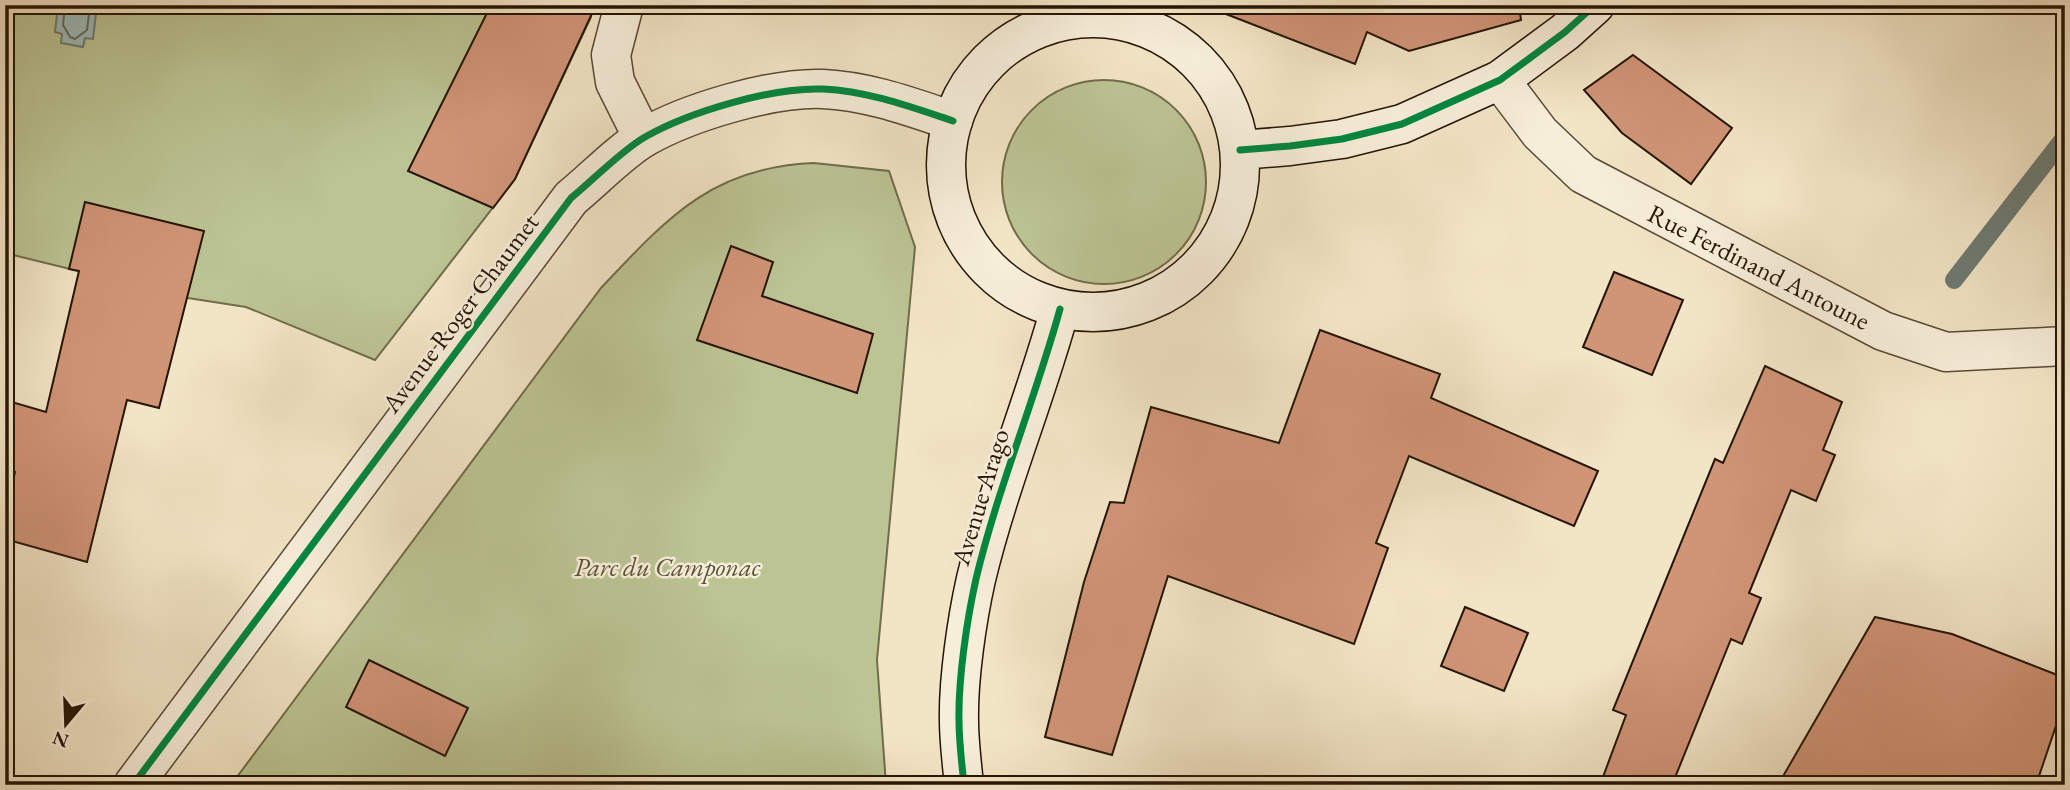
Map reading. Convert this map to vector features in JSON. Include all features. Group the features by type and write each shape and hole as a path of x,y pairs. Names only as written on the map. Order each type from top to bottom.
{"street":[{"path":"624,5 611,55 615,82 643,138"},
{"path":"1240,150 1342,139 1402,124 1500,80 1565,32 1595,5"},
{"path":"1063,13 1126,22 1154,32 1181,47 1204,67 1222,92 1234,120 1240,150 1238,196 1221,240 1192,276 1152,301 1108,312 1060,309 1016,291 979,259 955,217 946,169 953,121 965,93 983,67 1007,46 1063,13"},
{"name":"Rue Ferdinand Antoune","path":"1500,80 1540,133 1583,174 1883,331 1947,352 2065,346"},
{"name":"Avenue Roger Chaumet","path":"133,785 571,198 643,138 699,111 791,90 823,89 860,94 953,121"},
{"name":"Avenue Arago","path":"964,785 959,719 965,640 976,580 1060,309"}],"green space":[{"path":"5,5 566,5 591,17 515,179 375,360 246,307 188,298 5,253"},
{"path":"1104,80 1143,87 1176,110 1199,143 1206,182 1199,221 1176,254 1143,277 1104,284 1065,277 1032,254 1009,221 1002,182 1009,143 1032,110 1065,87"},
{"name":"Parc du Camponac","path":"814,163 889,171 915,247 877,660 886,785 231,785 601,288 671,219 719,186 747,174"}],"water":[{"path":"58,5 97,5 93,39 85,38 83,47 61,43 62,34 55,32"}],"building":[{"path":"491,5 596,5 515,179 493,208 408,171"},
{"path":"1213,5 1519,5 1521,20 1409,51 1367,32 1355,64 1213,9"},
{"path":"1633,55 1732,128 1691,184 1622,133 1584,90"},
{"path":"85,202 204,231 159,408 127,400 87,562 5,539 5,515 15,472 5,469 5,400 46,412 79,271 69,269"},
{"path":"731,246 773,262 762,296 873,334 857,393 697,340"},
{"path":"1614,272 1683,300 1652,375 1583,347"},
{"path":"1320,330 1440,374 1431,398 1598,471 1574,526 1409,456 1376,543 1388,548 1354,644 1168,576 1112,755 1045,737 1084,582 1110,502 1124,503 1151,407 1279,443"},
{"path":"1765,366 1842,402 1823,450 1835,455 1816,501 1791,490 1749,593 1761,598 1742,644 1731,639 1672,785 1600,785 1626,715 1613,710 1715,459 1723,463"},
{"path":"1465,607 1528,633 1504,691 1441,666"},
{"path":"1875,617 1952,634 2065,678 2065,699 2036,785 1778,785"},
{"path":"369,660 468,708 445,756 346,707"}],"waterway":[{"path":"1954,280 2065,137"}],"cycle path":[{"path":"1240,150 1342,139 1402,124 1500,80 1565,32 1595,5"},
{"path":"133,785 571,198 627,150 645,137 707,110 756,97 803,89 840,90 873,96 953,121"},
{"path":"964,785 959,705 973,595 995,511 1060,309"}]}
